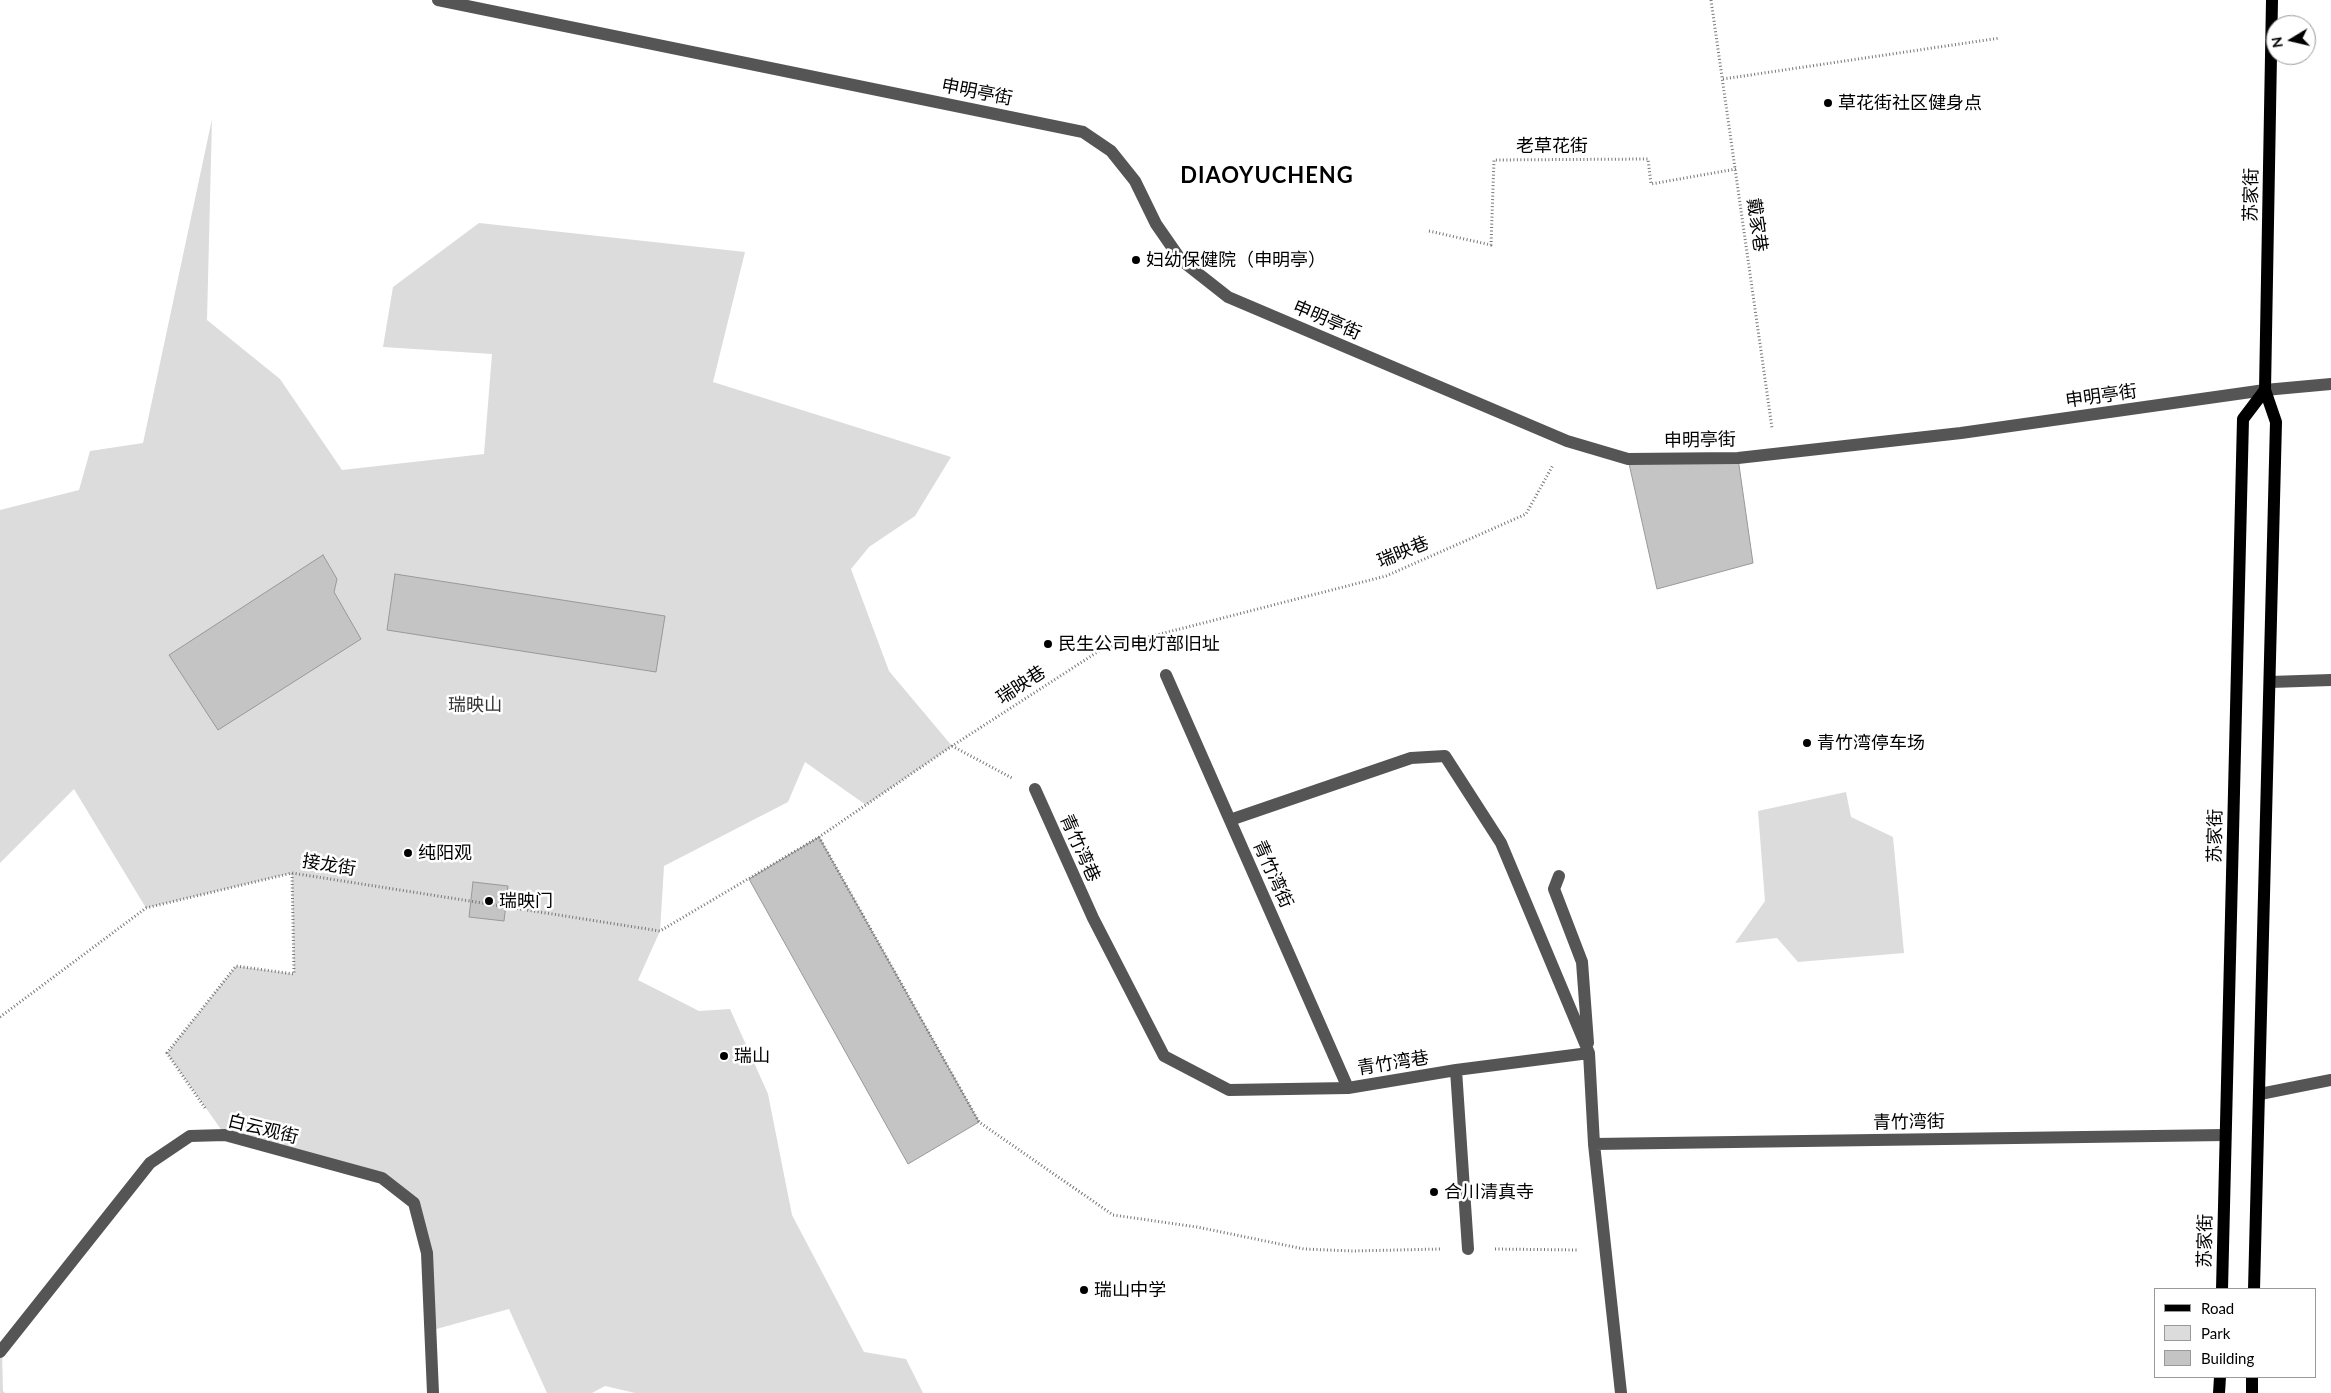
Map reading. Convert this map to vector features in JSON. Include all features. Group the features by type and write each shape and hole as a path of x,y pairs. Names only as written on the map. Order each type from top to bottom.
{"main road":[{"name":"苏家街","path":"2254,1288 2276,422 2265,390 2272,0"},
{"name":"苏家街","path":"2222,1288 2243,419 2265,390"},
{"path":"2219,1393 2220,1378"},
{"path":"2252,1378 2252,1393"}],"street":[{"name":"申明亭街","path":"443,1 1084,132 1111,151 1135,181 1156,224 1182,260 1228,297 1567,441 1628,459 1738,458 1776,454 1962,433 2265,390 2331,384"},
{"name":"青竹湾街","path":"1166,675 1348,1088"},
{"path":"2270,682 2331,680"},
{"path":"1230,820 1410,758 1445,756 1501,843 1589,1053"},
{"name":"青竹湾巷","path":"1035,789 1093,918 1164,1056 1229,1090 1348,1088 1456,1070 1589,1053"},
{"path":"1559,876 1554,889 1582,962 1594,1144 1622,1393"},
{"path":"1456,1070 1468,1249"},
{"path":"2260,1094 2331,1080"},
{"name":"白云观街","path":"0,1352 150,1163 190,1136 225,1134 382,1178 414,1204 427,1253 433,1393"},
{"name":"青竹湾街","path":"1594,1144 2225,1134"}],"path":[{"name":"戴家巷","path":"1711,0 1776,454"},
{"path":"1723,79 2000,38"},
{"name":"老草花街","path":"1429,231 1491,245 1494,160 1648,159 1651,184 1736,169"},
{"name":"瑞映巷","path":"660,931 819,837 952,746 1102,649 1386,576 1526,514 1567,441"},
{"path":"952,746 1035,789"},
{"path":"819,837 979,1122 1113,1215 1197,1227 1304,1249 1352,1251"},
{"path":"225,1134 166,1053 236,966 294,974 292,873"},
{"name":"接龙街","path":"0,1017 146,908 292,873 660,931"}],"green space":[{"name":"瑞映山","path":"212,119 207,320 280,379 342,470 484,454 492,354 383,347 393,287 479,223 745,252 713,382 951,457 915,516 869,547 851,569 889,671 952,746 866,805 805,762 788,802 664,866 660,931 638,980 699,1011 730,1009 768,1094 792,1215 864,1352 906,1359 923,1393 635,1393 605,1386 592,1393 547,1393 509,1309 429,1331 427,1253 414,1203 382,1178 225,1135 167,1053 236,966 294,974 292,873 146,908 74,789 0,863 0,510 79,490 90,451 143,443"},
{"path":"1846,792 1851,817 1893,837 1904,953 1798,962 1777,938 1735,943 1765,901 1758,811"},
{"path":"2,1350 3,1391 5,1393 0,1393 0,1352"}],"building":[{"path":"1738,458 1753,563 1657,589 1628,459"},
{"path":"323,555 337,579 334,592 361,639 218,730 169,655"},
{"path":"395,574 665,616 656,672 387,630"},
{"path":"819,837 979,1122 908,1164 749,879"},
{"name":"瑞映门","path":"473,882 508,886 504,921 469,917"}],"place":[{"name":"草花街社区健身点","path":"1828,103"},
{"name":"妇幼保健院（申明亭）","path":"1136,260"},
{"name":"民生公司电灯部旧址","path":"1048,644"},
{"name":"青竹湾停车场","path":"1807,743"},
{"name":"纯阳观","path":"408,853"},
{"name":"瑞映门","path":"489,901"},
{"name":"瑞山","path":"724,1056"},
{"name":"合川清真寺","path":"1434,1192"},
{"name":"瑞山中学","path":"1084,1290"}],"district":[{"name":"DIAOYUCHENG","path":"1267,176"}]}
